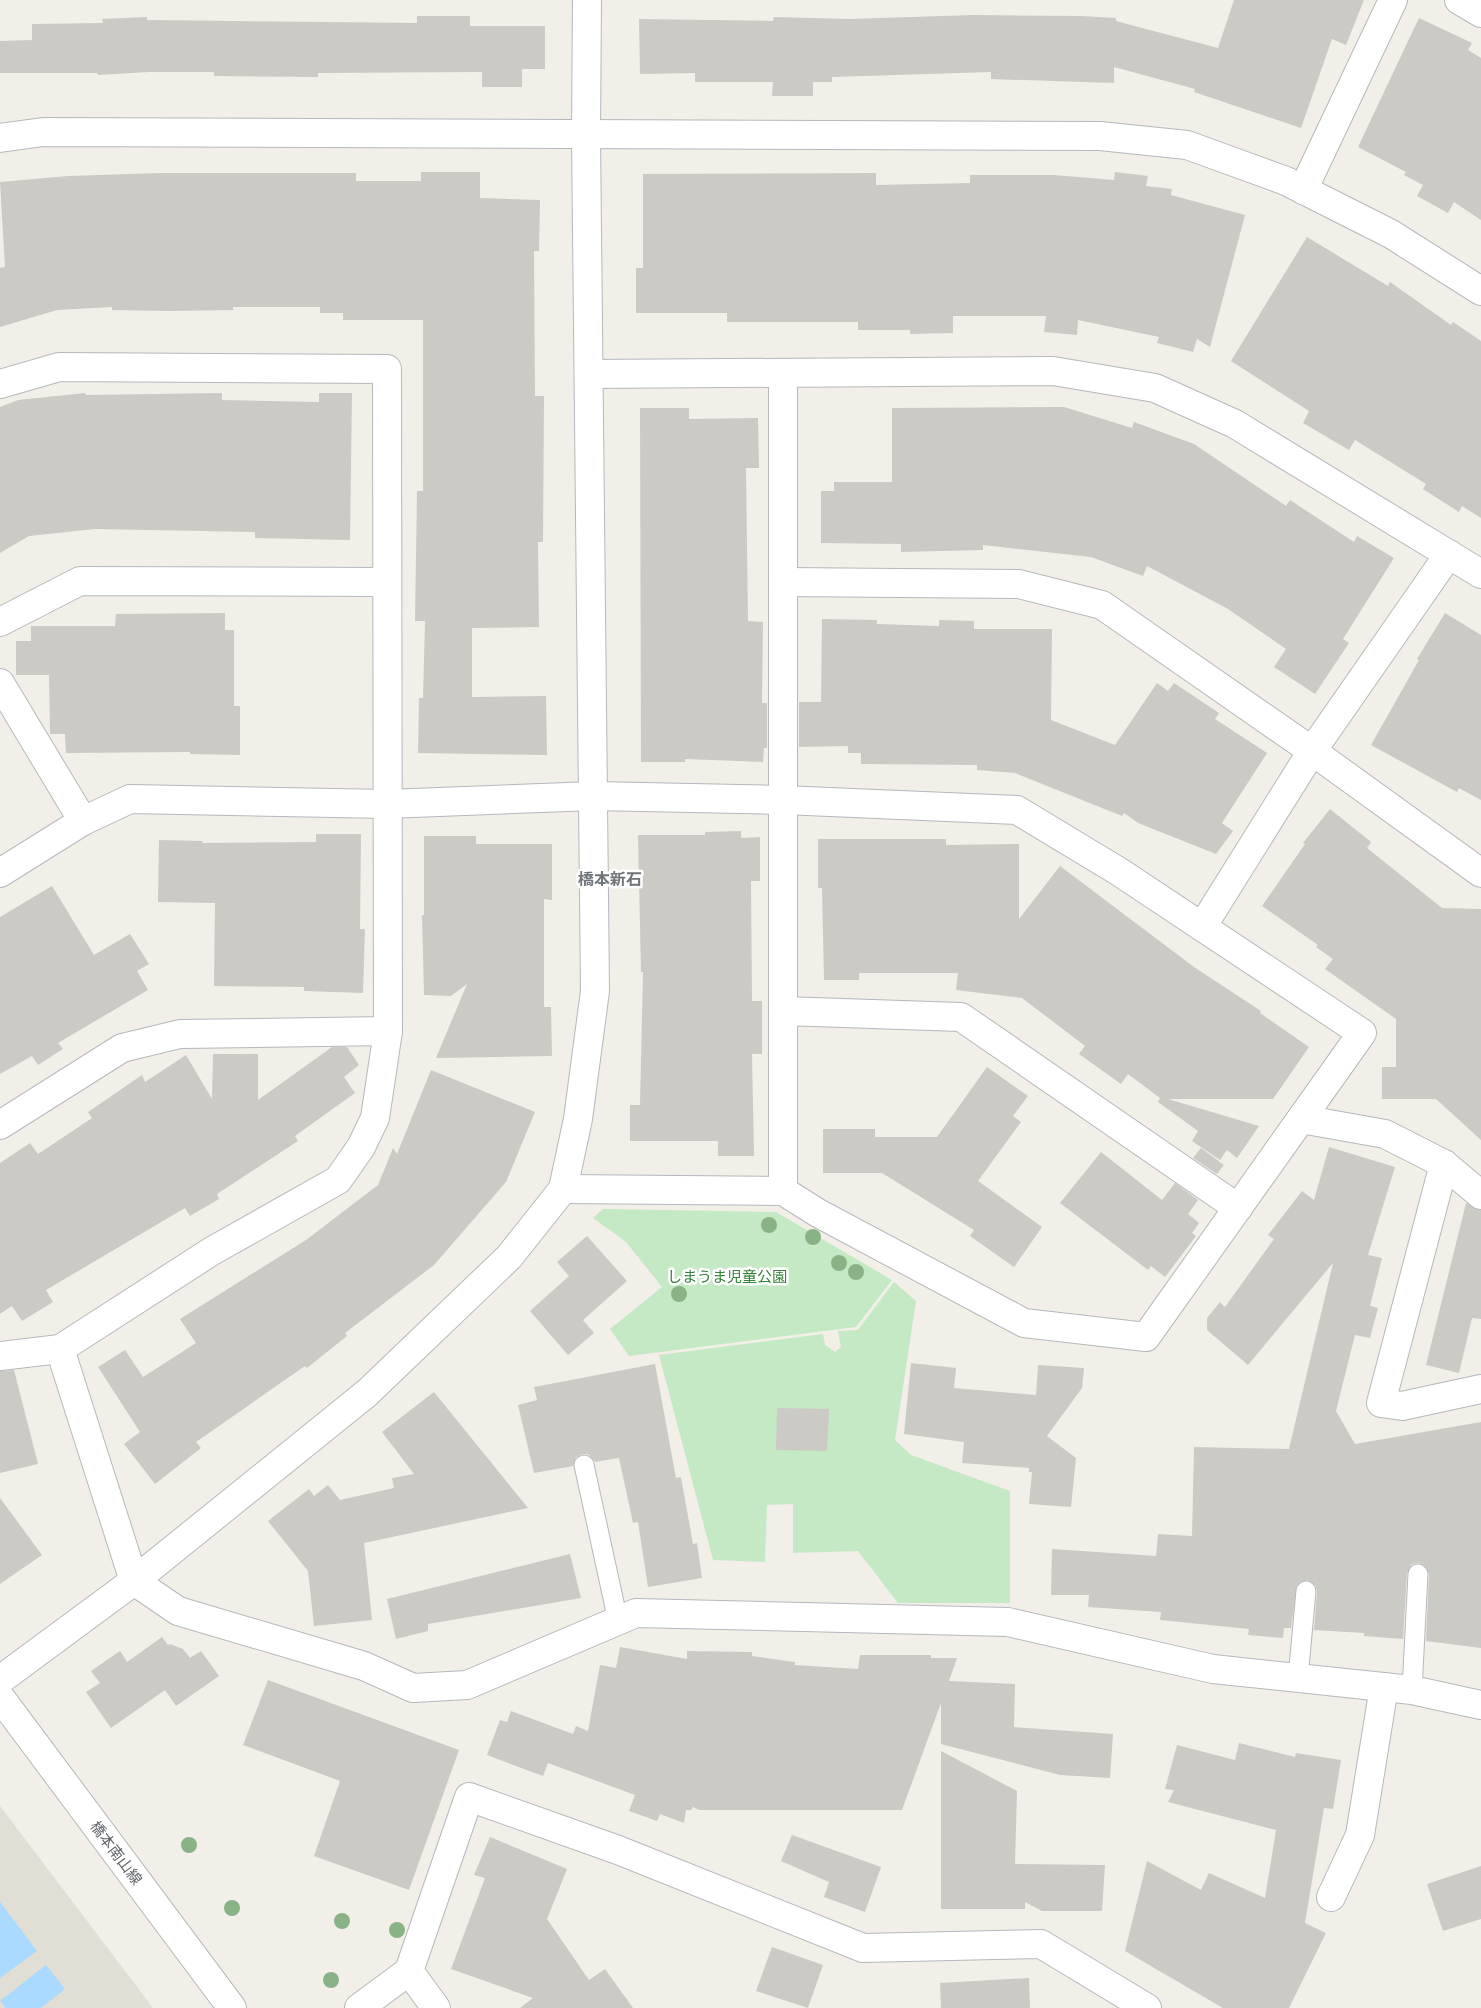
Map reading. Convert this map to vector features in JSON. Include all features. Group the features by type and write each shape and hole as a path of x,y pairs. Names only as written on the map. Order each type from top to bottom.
{"street":[{"path":"0,1680 134,1581 367,1393 509,1257 563,1189 578,1119 595,991 586,135 587,0"},
{"path":"1302,190 1393,0"},
{"path":"1459,0 1481,13"},
{"path":"0,138 43,132 1100,136 1187,145 1286,181 1391,234 1481,291"},
{"path":"0,384 59,367 387,369 388,1031 375,1118 361,1147 338,1180 212,1251 60,1349 0,1356"},
{"path":"589,374 1053,371 1155,388 1235,424 1481,574"},
{"path":"783,373 783,1192"},
{"path":"1202,927 1312,751 1449,554"},
{"path":"0,622 80,581 387,582"},
{"path":"783,582 1020,584 1102,605 1312,751 1481,872"},
{"path":"0,683 83,820"},
{"path":"0,874 83,820 130,799 387,804 593,796 783,800 1017,810 1118,871 1362,1034 1146,1337 1024,1323 818,1213 783,1192 563,1189"},
{"path":"783,1011 961,1017 1238,1208"},
{"path":"0,1124 122,1048 172,1036 190,1034 388,1031"},
{"path":"1301,1119 1385,1134 1444,1164 1481,1195"},
{"path":"1444,1164 1381,1403 1402,1406 1481,1389"},
{"path":"60,1349 134,1581 178,1611 364,1666 413,1688 467,1685 636,1613 1008,1622 1213,1669 1412,1690 1481,1704"},
{"path":"1330,1897 1360,1835 1384,1687"},
{"name":"橋本南山線","path":"0,1697 232,2008"},
{"path":"358,2008 409,1971 470,1798 618,1850 863,1948 1041,1944 1147,2008"},
{"path":"409,1971 436,2008"}],"lane":[{"path":"584,1465 618,1620"},
{"path":"1412,1690 1418,1574"},
{"path":"1298,1678 1306,1591"}],"shaded area":[{"path":"0,1806 153,2008 0,2008"}],"green space":[{"name":"しまうま児童公園","path":"603,1209 776,1212 892,1280 856,1327 629,1356 610,1329 662,1287 626,1242 593,1218"},
{"path":"894,1282 916,1301 895,1440 911,1455 1010,1491 1010,1603 898,1603 858,1551 793,1553 793,1504 767,1505 765,1562 713,1560 659,1355 823,1334 825,1345 835,1352 841,1347 838,1331 858,1330"}],"water":[{"path":"0,1902 37,1951 0,1978"},
{"path":"46,1965 65,1989 41,2008 6,2008 0,2001"}],"building":[{"path":"1234,0 1364,0 1346,45 1332,39 1301,128 1194,92 1195,89 1114,67 1114,83 991,79 991,72 832,77 832,82 813,82 813,96 772,96 773,82 695,82 695,73 640,74 639,19 773,21 774,17 850,19 973,15 1081,16 1116,18 1116,21 1218,48"},
{"path":"417,16 470,16 470,26 545,26 545,69 522,69 522,87 482,87 482,72 318,73 318,77 214,76 214,72 149,72 98,75 97,73 0,73 0,41 32,40 32,24 103,23 102,19 147,17 147,20 417,23"},
{"path":"1419,18 1472,43 1468,50 1481,58 1481,220 1454,202 1448,213 1417,196 1423,185 1404,175 1406,172 1358,147"},
{"path":"421,172 480,172 480,198 540,200 539,251 534,251 535,396 544,396 543,542 538,542 539,627 472,628 472,697 546,696 547,755 418,753 419,698 423,698 425,621 415,621 417,491 423,491 423,320 343,320 343,313 320,313 320,307 233,307 233,310 169,311 112,310 112,307 57,310 0,327 0,268 5,267 0,182 68,176 161,173 356,173 356,181 421,181"},
{"path":"1115,172 1148,176 1146,186 1172,189 1171,195 1245,215 1210,347 1197,339 1193,352 1157,343 1159,337 1078,320 1077,335 1044,332 1046,316 953,316 953,333 910,334 910,330 858,330 858,322 727,322 727,313 636,313 636,268 643,268 643,174 876,173 876,185 970,183 970,175 1054,175 1114,180"},
{"path":"1307,237 1388,286 1390,282 1451,325 1453,322 1481,341 1481,518 1462,506 1459,512 1423,489 1426,484 1355,440 1349,450 1303,423 1309,411 1231,361"},
{"path":"85,393 86,395 222,393 222,400 319,402 319,393 352,393 350,540 255,538 255,532 95,529 29,536 0,553 0,407 18,400"},
{"path":"1064,407 1132,428 1134,422 1194,444 1286,506 1290,500 1354,542 1357,536 1394,558 1343,639 1349,643 1315,694 1274,667 1286,649 1228,609 1147,566 1143,576 1091,557 983,545 983,550 901,552 901,544 821,543 821,491 834,491 834,482 892,482 892,408"},
{"path":"640,408 689,408 689,419 758,418 759,468 746,468 748,621 763,622 762,703 767,703 767,748 764,748 763,762 685,759 685,762 641,762"},
{"path":"225,613 225,630 234,630 234,706 240,706 240,755 190,754 190,752 66,753 65,734 50,734 49,675 16,675 16,641 31,641 31,626 115,626 116,614"},
{"path":"1445,613 1481,635 1481,800 1459,788 1457,792 1371,745 1419,660 1417,659"},
{"path":"822,619 877,620 877,624 939,626 939,620 974,621 974,629 1052,629 1051,720 1115,745 1157,683 1168,691 1174,683 1219,713 1215,719 1267,753 1222,823 1233,831 1216,854 1138,823 1124,813 1122,816 1015,773 977,770 977,765 861,764 861,753 848,753 848,746 799,747 799,702 821,702"},
{"path":"1330,809 1371,842 1367,848 1442,908 1481,909 1481,1140 1436,1099 1382,1099 1382,1067 1396,1067 1396,1019 1325,969 1333,959 1316,947 1318,945 1262,906 1305,844 1303,843"},
{"path":"741,831 741,838 760,837 760,881 751,881 752,1001 762,1001 762,1054 752,1054 754,1156 718,1156 718,1141 630,1141 630,1105 640,1105 643,972 641,972 638,835 705,835 705,832"},
{"path":"316,834 361,834 360,929 365,929 363,993 304,991 304,987 214,986 215,903 158,902 159,840 203,841 202,843 316,842"},
{"path":"424,836 476,836 476,844 552,844 552,900 544,899 544,1007 551,1007 552,1056 436,1058 467,984 451,996 424,995 422,915 424,915"},
{"path":"818,839 946,839 946,845 1019,844 1019,919 1060,866 1194,967 1261,1011 1260,1013 1309,1047 1273,1099 1168,1099 1259,1126 1237,1158 1227,1150 1220,1160 1192,1141 1198,1131 1158,1102 1160,1098 1128,1074 1121,1084 1079,1054 1085,1046 1022,998 956,990 958,973 859,973 859,980 824,980 822,888 818,888"},
{"path":"52,886 94,955 130,934 149,964 137,971 148,990 58,1043 63,1049 38,1065 32,1056 0,1074 0,917"},
{"path":"332,1047 347,1047 359,1065 344,1077 355,1093 295,1136 298,1141 217,1194 219,1199 190,1216 185,1208 46,1290 53,1302 22,1321 12,1306 0,1314 0,1163 30,1143 38,1154 92,1118 88,1112 142,1075 145,1082 186,1055 212,1099 213,1054 258,1054 258,1100"},
{"path":"987,1067 1028,1096 1013,1116 1021,1122 978,1181 1042,1227 1014,1267 970,1236 974,1230 882,1173 823,1173 823,1129 875,1129 875,1137 937,1137"},
{"path":"431,1070 535,1112 506,1182 434,1265 345,1333 347,1336 307,1368 305,1366 196,1442 201,1448 155,1484 124,1444 140,1432 98,1367 125,1350 143,1377 196,1343 180,1319 306,1240 378,1185 393,1148 397,1154"},
{"path":"1329,1147 1395,1167 1368,1255 1382,1258 1370,1306 1378,1308 1370,1338 1355,1335 1336,1411 1355,1444 1481,1422 1481,1648 1426,1641 1429,1574 1424,1565 1419,1563 1412,1564 1407,1573 1403,1639 1364,1636 1364,1633 1314,1630 1317,1592 1316,1586 1308,1580 1297,1585 1291,1628 1284,1628 1283,1638 1248,1635 1249,1629 1160,1620 1161,1612 1088,1607 1089,1595 1051,1595 1052,1549 1156,1556 1158,1534 1192,1536 1194,1447 1289,1449 1333,1263 1248,1365 1207,1330 1207,1318 1220,1302 1225,1307 1274,1239 1268,1235 1302,1191 1314,1200"},
{"path":"1201,1148 1224,1165 1217,1174 1193,1158"},
{"path":"1101,1152 1162,1200 1175,1183 1198,1200 1188,1214 1199,1223 1192,1233 1196,1236 1165,1277 1151,1266 1148,1270 1060,1203"},
{"path":"1466,1203 1481,1210 1481,1319 1472,1318 1459,1373 1426,1365"},
{"path":"587,1236 627,1281 583,1320 594,1333 568,1355 530,1311 569,1276 557,1262"},
{"path":"911,1363 956,1368 954,1388 1036,1395 1038,1365 1084,1368 1082,1388 1047,1436 1076,1458 1071,1507 1029,1504 1032,1472 1029,1472 1029,1468 962,1463 964,1442 904,1434"},
{"path":"655,1364 676,1478 681,1477 693,1544 697,1543 702,1578 648,1587 638,1522 633,1523 619,1458 595,1462 588,1454 582,1454 576,1457 573,1466 534,1473 518,1405 537,1400 534,1387"},
{"path":"14,1370 38,1464 0,1473 0,1371"},
{"path":"434,1392 528,1508 364,1543 372,1620 314,1626 308,1571 268,1521 309,1489 314,1496 328,1485 340,1500 394,1488 392,1478 414,1474 382,1432"},
{"path":"777,1408 829,1409 827,1451 776,1450"},
{"path":"0,1498 42,1555 0,1584"},
{"path":"570,1554 581,1598 428,1624 428,1631 396,1639 387,1599"},
{"path":"162,1637 168,1645 183,1649 190,1658 201,1651 219,1676 176,1706 165,1690 111,1728 86,1692 100,1683 91,1671 120,1651 127,1662"},
{"path":"620,1647 687,1659 687,1651 752,1652 752,1656 795,1662 795,1665 858,1669 860,1655 931,1655 931,1658 957,1658 949,1681 1015,1684 1014,1727 1113,1734 1110,1778 1060,1775 941,1744 941,1703 902,1810 699,1810 693,1807 691,1810 686,1810 684,1823 660,1814 657,1821 629,1811 635,1795 548,1763 543,1776 487,1755 500,1720 507,1722 511,1711 573,1734 576,1726 588,1731 600,1665 616,1668"},
{"path":"268,1680 459,1750 409,1890 314,1856 340,1781 243,1745"},
{"path":"1239,1743 1295,1757 1296,1753 1341,1760 1333,1809 1324,1808 1305,1923 1326,1933 1289,2008 1223,2008 1125,1951 1147,1861 1201,1890 1209,1873 1265,1898 1276,1830 1168,1802 1174,1790 1165,1789 1177,1745 1235,1760"},
{"path":"941,1751 1017,1791 1015,1864 1105,1865 1102,1911 1042,1911 1025,1902 1025,1909 941,1909"},
{"path":"792,1835 881,1867 865,1912 824,1897 829,1882 781,1861"},
{"path":"490,1837 567,1869 547,1919 589,1980 605,1969 633,2008 520,2008 533,1998 451,1969 485,1878 474,1875"},
{"path":"1481,1866 1481,1919 1443,1931 1427,1884"},
{"path":"772,1947 823,1965 808,2008 756,1991"},
{"path":"1029,1978 1030,2008 941,2008 940,1983"}],"district":[{"name":"橋本新石","path":"610,879"}]}
